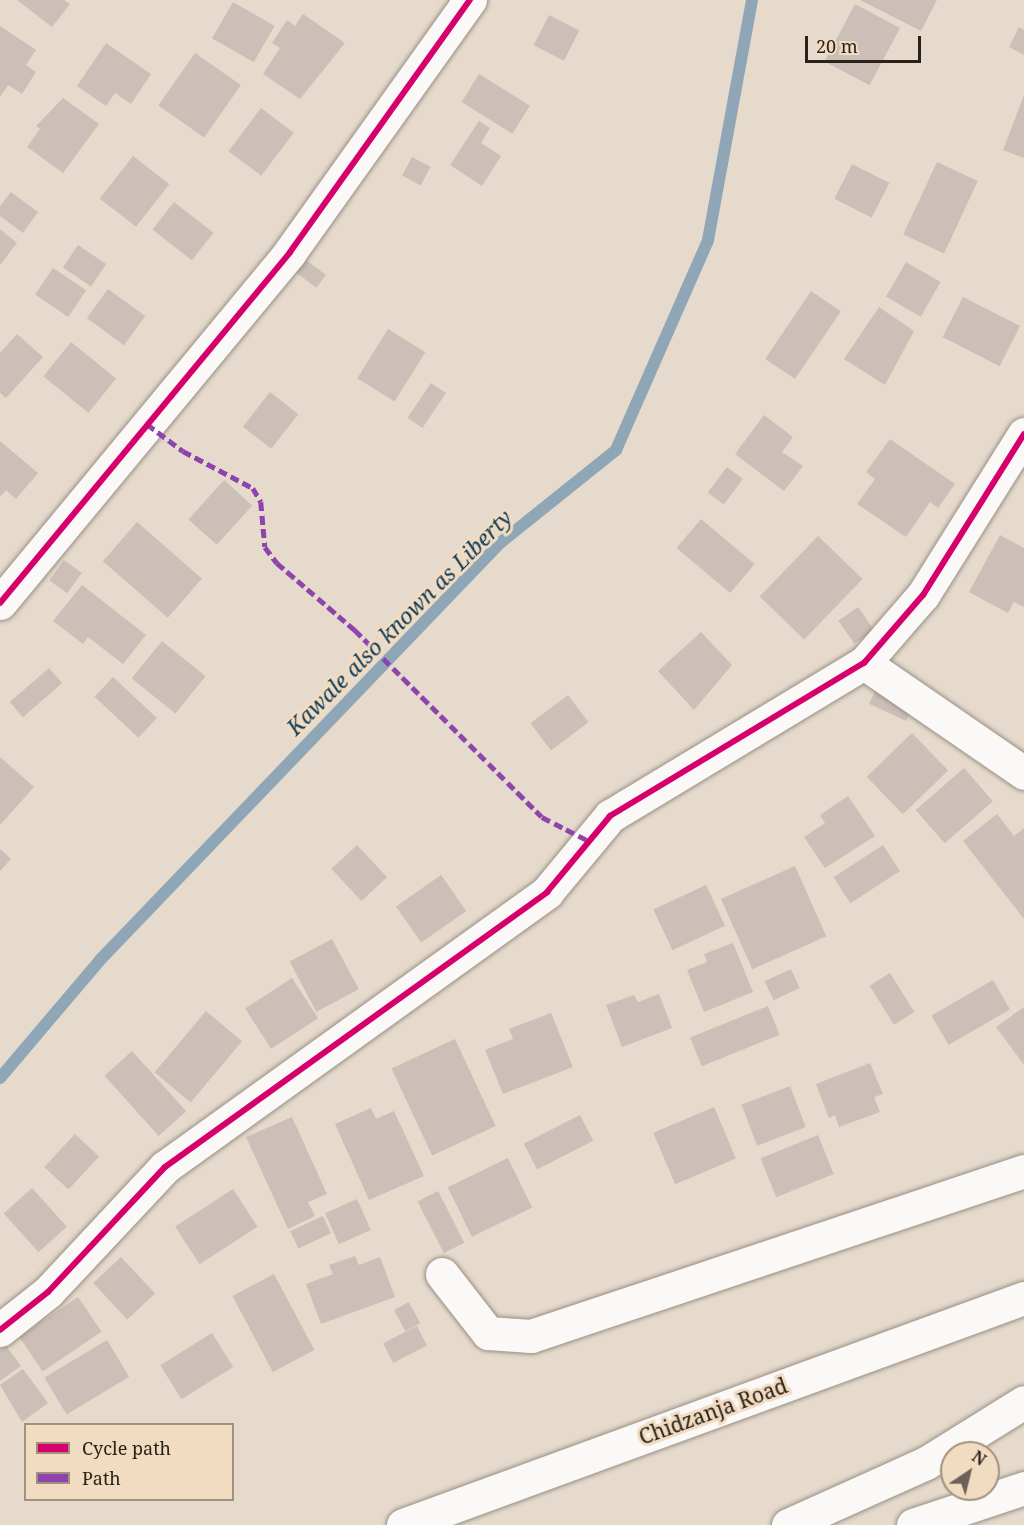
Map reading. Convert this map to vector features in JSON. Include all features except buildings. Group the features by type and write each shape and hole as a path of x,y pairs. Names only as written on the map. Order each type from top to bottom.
{"street":[{"path":"0,603 290,252 470,0"},
{"path":"0,1330 48,1292 165,1167 547,892 610,816 864,663 923,595 1024,434"},
{"path":"864,663 1024,774"},
{"path":"442,1274 488,1334 531,1336 1024,1171"},
{"name":"Chidzanja Road","path":"403,1525 1024,1298"},
{"path":"788,1525 926,1463 1024,1402"},
{"path":"913,1525 1024,1488"}],"waterway":[{"name":"Kawale also known as Liberty","path":"0,1078 100,960 500,543 616,450 708,240 752,0"}],"marked path":[{"path":"147,424 183,451 253,488 261,502 265,547 277,563 355,630 542,817 589,841"}],"cycle path":[{"path":"0,603 290,252 470,0"},
{"path":"0,1330 48,1292 165,1167 547,892 610,816 864,663 923,595 1024,434"}]}
